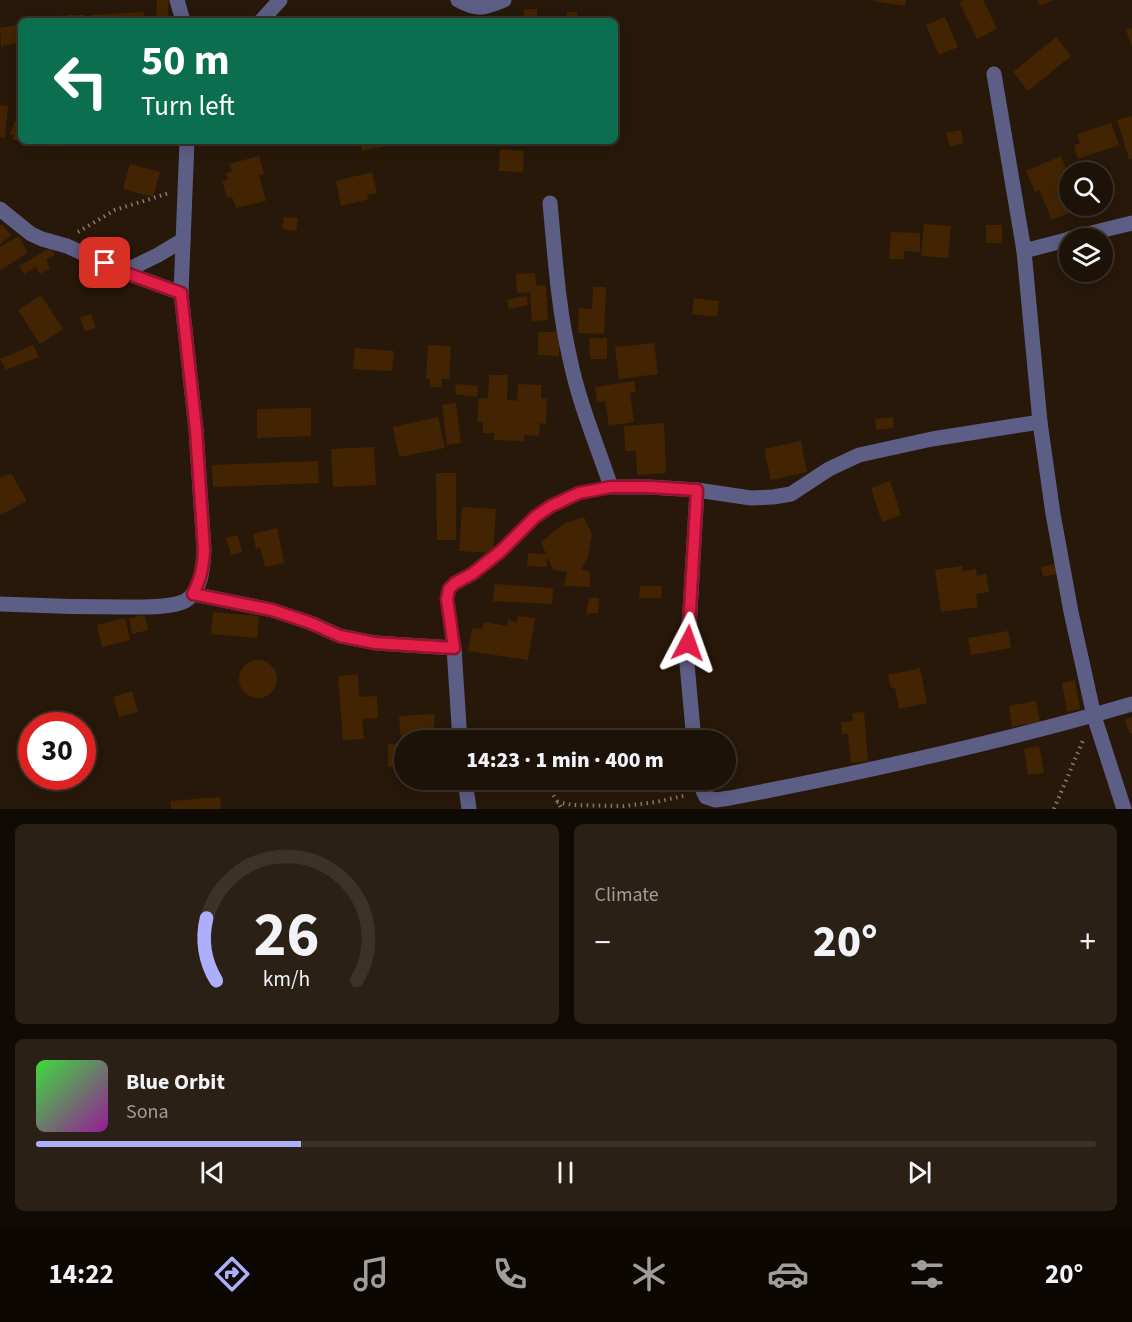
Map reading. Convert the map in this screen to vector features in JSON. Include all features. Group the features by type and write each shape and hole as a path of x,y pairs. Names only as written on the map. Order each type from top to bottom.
{"street":[{"path":"177,0 182,18"},
{"path":"264,18 280,0"},
{"path":"458,0 478,8 504,0"},
{"path":"994,74 1024,251 1041,422 1055,525 1094,716 1124,809"},
{"path":"0,604 66,607 163,606 185,601 193,594 200,580 204,550 196,430 181,293 187,144"},
{"path":"550,203 559,300 570,359 581,403 611,487 697,490 751,498 773,497 791,494 829,469 859,455 932,439 1041,422"},
{"path":"0,209 31,234 87,254 123,272 181,293"},
{"path":"1113,228 1132,223"},
{"path":"123,272 183,240"},
{"path":"1024,251 1059,242"},
{"path":"693,730 687,664 697,490"},
{"path":"193,594 272,610 340,636 375,643 454,648 459,730"},
{"path":"704,790 706,797 715,800 818,781 926,758 1094,716 1132,704"},
{"path":"466,790 469,809"}],"lane":[{"path":"454,648 447,599 449,589 501,551 535,517 551,506 579,493 611,487"}],"path":[{"path":"55,242 78,232 115,210 185,188"},
{"path":"1054,809 1094,716"},
{"path":"550,790 562,809"},
{"path":"557,802 572,805 624,806 656,802 688,790"}],"building":[{"path":"157,0 169,0 167,18 156,18"},
{"path":"873,0 906,0 905,6"},
{"path":"983,0 997,29 977,39 959,2"},
{"path":"1037,0 1054,0 1040,6"},
{"path":"524,9 537,9 537,18 523,18"},
{"path":"144,12 144,18 91,18 91,15"},
{"path":"567,12 577,12 577,18 567,18"},
{"path":"67,15 84,15 84,18 67,18"},
{"path":"945,17 958,47 939,55 926,25"},
{"path":"18,25 18,42 1,47 0,28"},
{"path":"1132,28 1132,47 1126,30"},
{"path":"1056,37 1071,56 1028,91 1013,72"},
{"path":"0,105 8,106 5,138 0,137"},
{"path":"1132,116 1132,159 1129,159 1117,120"},
{"path":"14,122 18,122 18,141 12,140 14,135 10,135"},
{"path":"1111,123 1119,145 1078,159 1074,145 1080,143 1077,134"},
{"path":"961,130 964,143 950,147 946,133"},
{"path":"60,144 60,147 40,145"},
{"path":"361,144 390,145 362,151"},
{"path":"500,149 524,151 523,172 499,171"},
{"path":"259,156 264,174 259,175 266,201 236,208 232,197 227,198 222,181 228,180 226,173 232,172 229,164"},
{"path":"1061,156 1064,162 1059,162 1059,216 1061,216 1052,220 1039,190 1035,192 1026,171"},
{"path":"130,164 160,172 153,197 123,189"},
{"path":"372,172 377,193 367,195 369,199 341,206 336,181"},
{"path":"284,217 298,218 296,231 282,229"},
{"path":"2,224 11,236 0,244 0,225"},
{"path":"924,224 951,226 948,258 921,256"},
{"path":"986,225 1002,225 1002,243 986,243"},
{"path":"891,232 920,233 920,252 904,251 904,259 889,259"},
{"path":"19,236 28,253 0,270 0,247"},
{"path":"50,248 55,255 46,260 50,268 40,274 36,267 24,274 19,266"},
{"path":"535,273 536,286 546,285 548,320 532,321 530,292 517,293 516,274"},
{"path":"593,287 606,287 604,334 578,333 579,308 592,309"},
{"path":"41,295 63,329 40,344 18,310"},
{"path":"527,296 528,305 509,309 507,300"},
{"path":"694,298 719,301 717,317 692,314"},
{"path":"91,314 96,328 85,331 80,317"},
{"path":"538,332 560,332 559,356 538,355"},
{"path":"589,338 607,338 607,359 590,359"},
{"path":"654,343 658,374 619,379 615,347"},
{"path":"33,345 39,357 6,370 0,359"},
{"path":"428,345 451,346 449,379 442,379 442,387 430,387 430,379 426,379"},
{"path":"355,348 394,351 392,371 353,369"},
{"path":"489,375 508,375 507,400 517,401 518,384 541,385 541,399 547,399 546,424 540,423 539,436 524,435 524,441 494,440 494,433 483,433 483,422 477,422 479,398 488,398"},
{"path":"634,381 636,392 630,393 634,422 609,426 605,401 597,402 595,387"},
{"path":"456,384 478,386 477,397 455,394"},
{"path":"456,403 461,443 447,445 442,405"},
{"path":"311,408 311,436 257,438 257,409"},
{"path":"438,417 445,448 399,457 393,427"},
{"path":"893,417 894,428 876,430 875,419"},
{"path":"664,423 666,473 637,475 636,451 625,451 624,426"},
{"path":"801,441 807,472 771,480 764,449"},
{"path":"374,447 376,485 333,487 331,449"},
{"path":"318,461 319,483 213,487 212,465"},
{"path":"11,473 27,501 0,515 0,478"},
{"path":"436,473 456,473 456,540 437,540"},
{"path":"890,481 901,515 882,522 871,488"},
{"path":"462,507 496,509 493,553 459,551"},
{"path":"584,517 592,534 588,557 581,569 590,572 590,587 564,586 567,572 553,570 547,556 547,567 527,566 528,553 546,554 541,542 565,523"},
{"path":"277,528 284,563 265,567 260,547 256,549 253,534"},
{"path":"238,535 242,552 231,555 226,538"},
{"path":"1055,564 1057,574 1043,577 1041,567"},
{"path":"962,566 963,571 976,569 977,576 986,574 989,592 976,594 978,607 941,612 935,570"},
{"path":"495,584 553,588 552,604 493,601"},
{"path":"640,586 662,586 661,598 639,598"},
{"path":"589,598 599,598 598,613 586,614"},
{"path":"213,612 259,616 257,638 211,634"},
{"path":"145,615 148,630 132,634 129,618"},
{"path":"518,616 535,618 528,660 468,651 472,628 482,629 484,622 507,626 508,620 517,622"},
{"path":"125,618 130,640 102,647 97,625"},
{"path":"1008,631 1011,648 971,655 968,638"},
{"path":"258,660 271,666 277,679 271,692 258,698 245,692 239,679 245,666"},
{"path":"920,668 927,703 899,709 895,688 891,688 888,675"},
{"path":"358,674 359,697 377,696 378,718 362,719 364,739 343,740 338,676"},
{"path":"1075,680 1080,709 1067,712 1062,683"},
{"path":"132,691 138,712 119,717 113,697"},
{"path":"1036,701 1040,722 1012,727 1009,706"},
{"path":"864,712 868,761 851,763 848,734 842,734 841,722 853,721 852,713"},
{"path":"435,714 434,730 400,730 399,716"},
{"path":"1132,717 1132,733 1130,734 1125,720"},
{"path":"388,744 394,744 394,767 388,767"},
{"path":"1039,746 1044,773 1028,775 1024,749"},
{"path":"659,790 675,790 675,791 659,793"},
{"path":"220,797 221,809 171,809 171,801"}],"route":[{"path":"105,263 181,293 196,430 204,550 200,580 193,594 272,610 340,636 375,643 454,648 447,599 449,589 501,551 535,517 551,506 579,493 611,487 697,490 688,643"}]}
